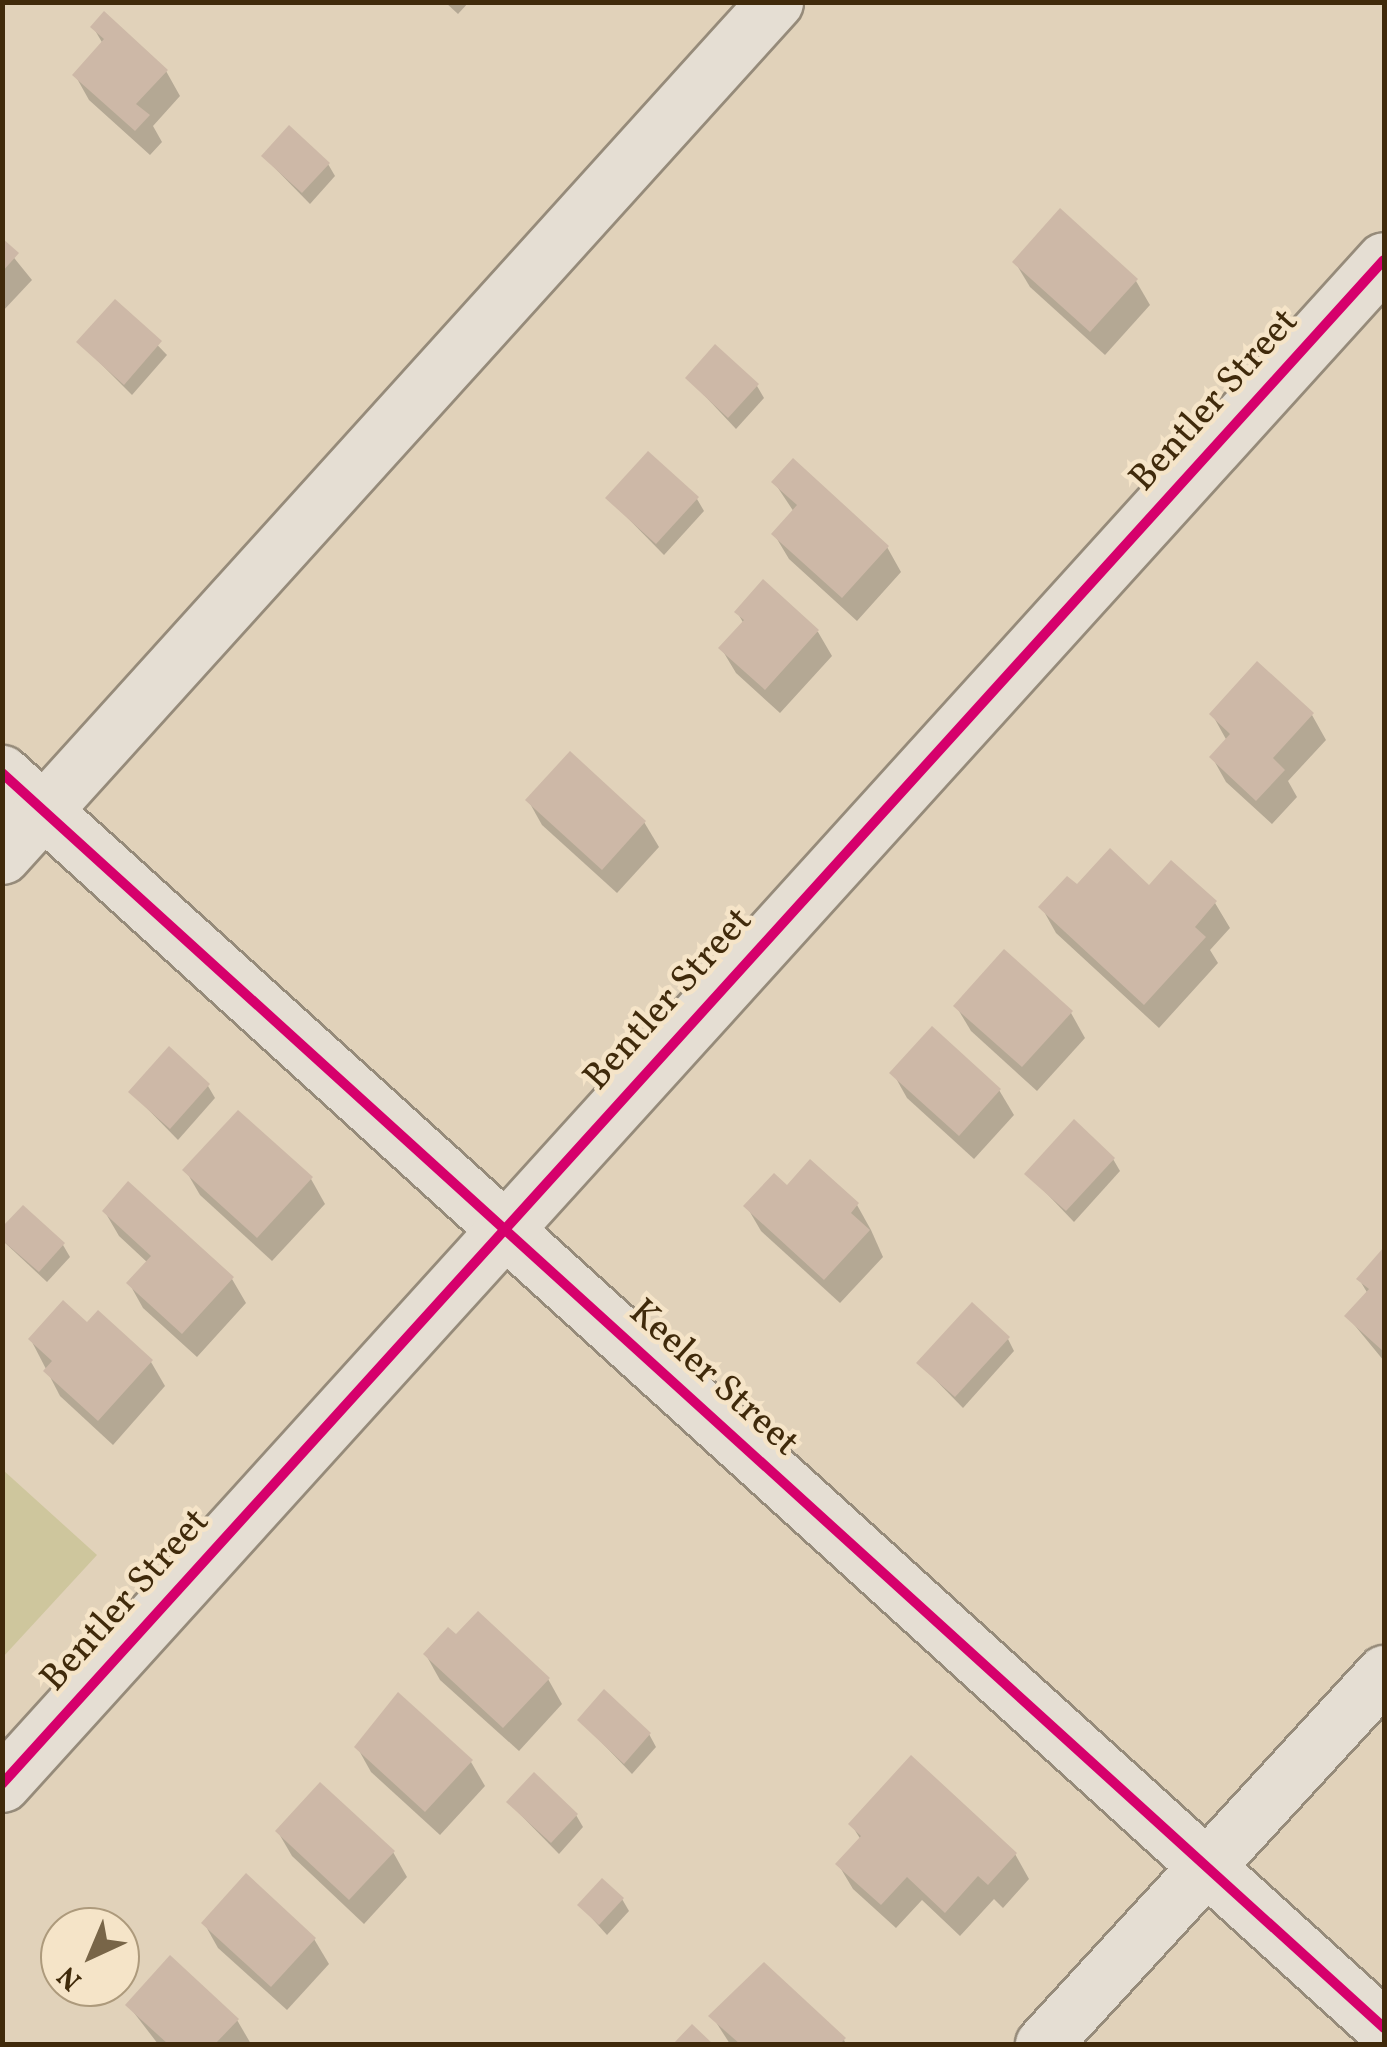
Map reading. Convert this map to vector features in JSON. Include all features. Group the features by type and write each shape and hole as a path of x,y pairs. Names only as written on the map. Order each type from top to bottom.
{"street":[{"path":"2,856 776,2"},
{"name":"Bentler Street","path":"2,1784 1384,260"},
{"name":"Keeler Street","path":"2,773 1384,2028"},
{"path":"1043,2044 1384,1673"}],"shaded area":[{"path":"3,1470 97,1555 3,1657"}],"building":[{"path":"104,11 168,70 136,104 150,115 135,131 72,75 104,39 90,27"},
{"path":"289,125 330,163 302,193 261,156"},
{"path":"1060,208 1138,279 1090,332 1012,262"},
{"path":"2,238 19,253 2,272"},
{"path":"115,299 162,341 124,385 76,342"},
{"path":"715,344 759,384 728,418 685,378"},
{"path":"648,451 699,497 656,544 605,498"},
{"path":"793,458 889,546 842,598 771,534 797,505 771,482"},
{"path":"763,579 819,630 765,690 718,648 744,620 734,612"},
{"path":"1257,661 1314,713 1273,758 1285,770 1256,801 1209,757 1230,734 1209,714"},
{"path":"570,751 646,821 602,870 525,800"},
{"path":"1110,848 1149,885 1171,860 1217,901 1195,927 1206,937 1144,1005 1038,907 1067,876 1077,884"},
{"path":"1004,949 1073,1011 1022,1067 953,1006"},
{"path":"932,1026 1001,1089 959,1136 889,1073"},
{"path":"169,1046 210,1084 170,1129 128,1092"},
{"path":"238,1110 313,1177 257,1238 182,1170"},
{"path":"1074,1119 1115,1158 1066,1211 1024,1174"},
{"path":"810,1159 859,1203 851,1213 870,1230 824,1280 743,1206 774,1173 787,1185"},
{"path":"128,1181 234,1277 182,1334 126,1283 151,1256 102,1211"},
{"path":"23,1205 65,1243 39,1272 2,1240 2,1227"},
{"path":"1384,1247 1384,1352 1344,1316 1369,1289 1356,1279"},
{"path":"63,1300 87,1322 98,1310 153,1360 98,1421 43,1371 52,1361 28,1339"},
{"path":"972,1302 1010,1337 955,1397 916,1363"},
{"path":"478,1611 550,1678 503,1728 423,1654 448,1627 456,1634"},
{"path":"604,1689 651,1733 624,1764 577,1720"},
{"path":"398,1692 473,1760 425,1812 354,1747"},
{"path":"911,1755 1017,1853 988,1885 978,1876 945,1913 907,1877 881,1905 835,1864 861,1836 848,1824"},
{"path":"534,1772 578,1814 551,1843 506,1802"},
{"path":"320,1782 395,1851 349,1900 275,1831"},
{"path":"246,1873 316,1938 271,1987 201,1923"},
{"path":"602,1878 624,1898 599,1925 577,1905"},
{"path":"170,1955 239,2019 215,2044 168,2044 127,2007 140,2007 140,1988"},
{"path":"764,1962 846,2038 840,2044 740,2044 708,2016"},
{"path":"692,2024 713,2044 673,2044"}],"cycle path":[{"path":"2,1784 1384,260"},
{"path":"2,773 1384,2028"}]}
